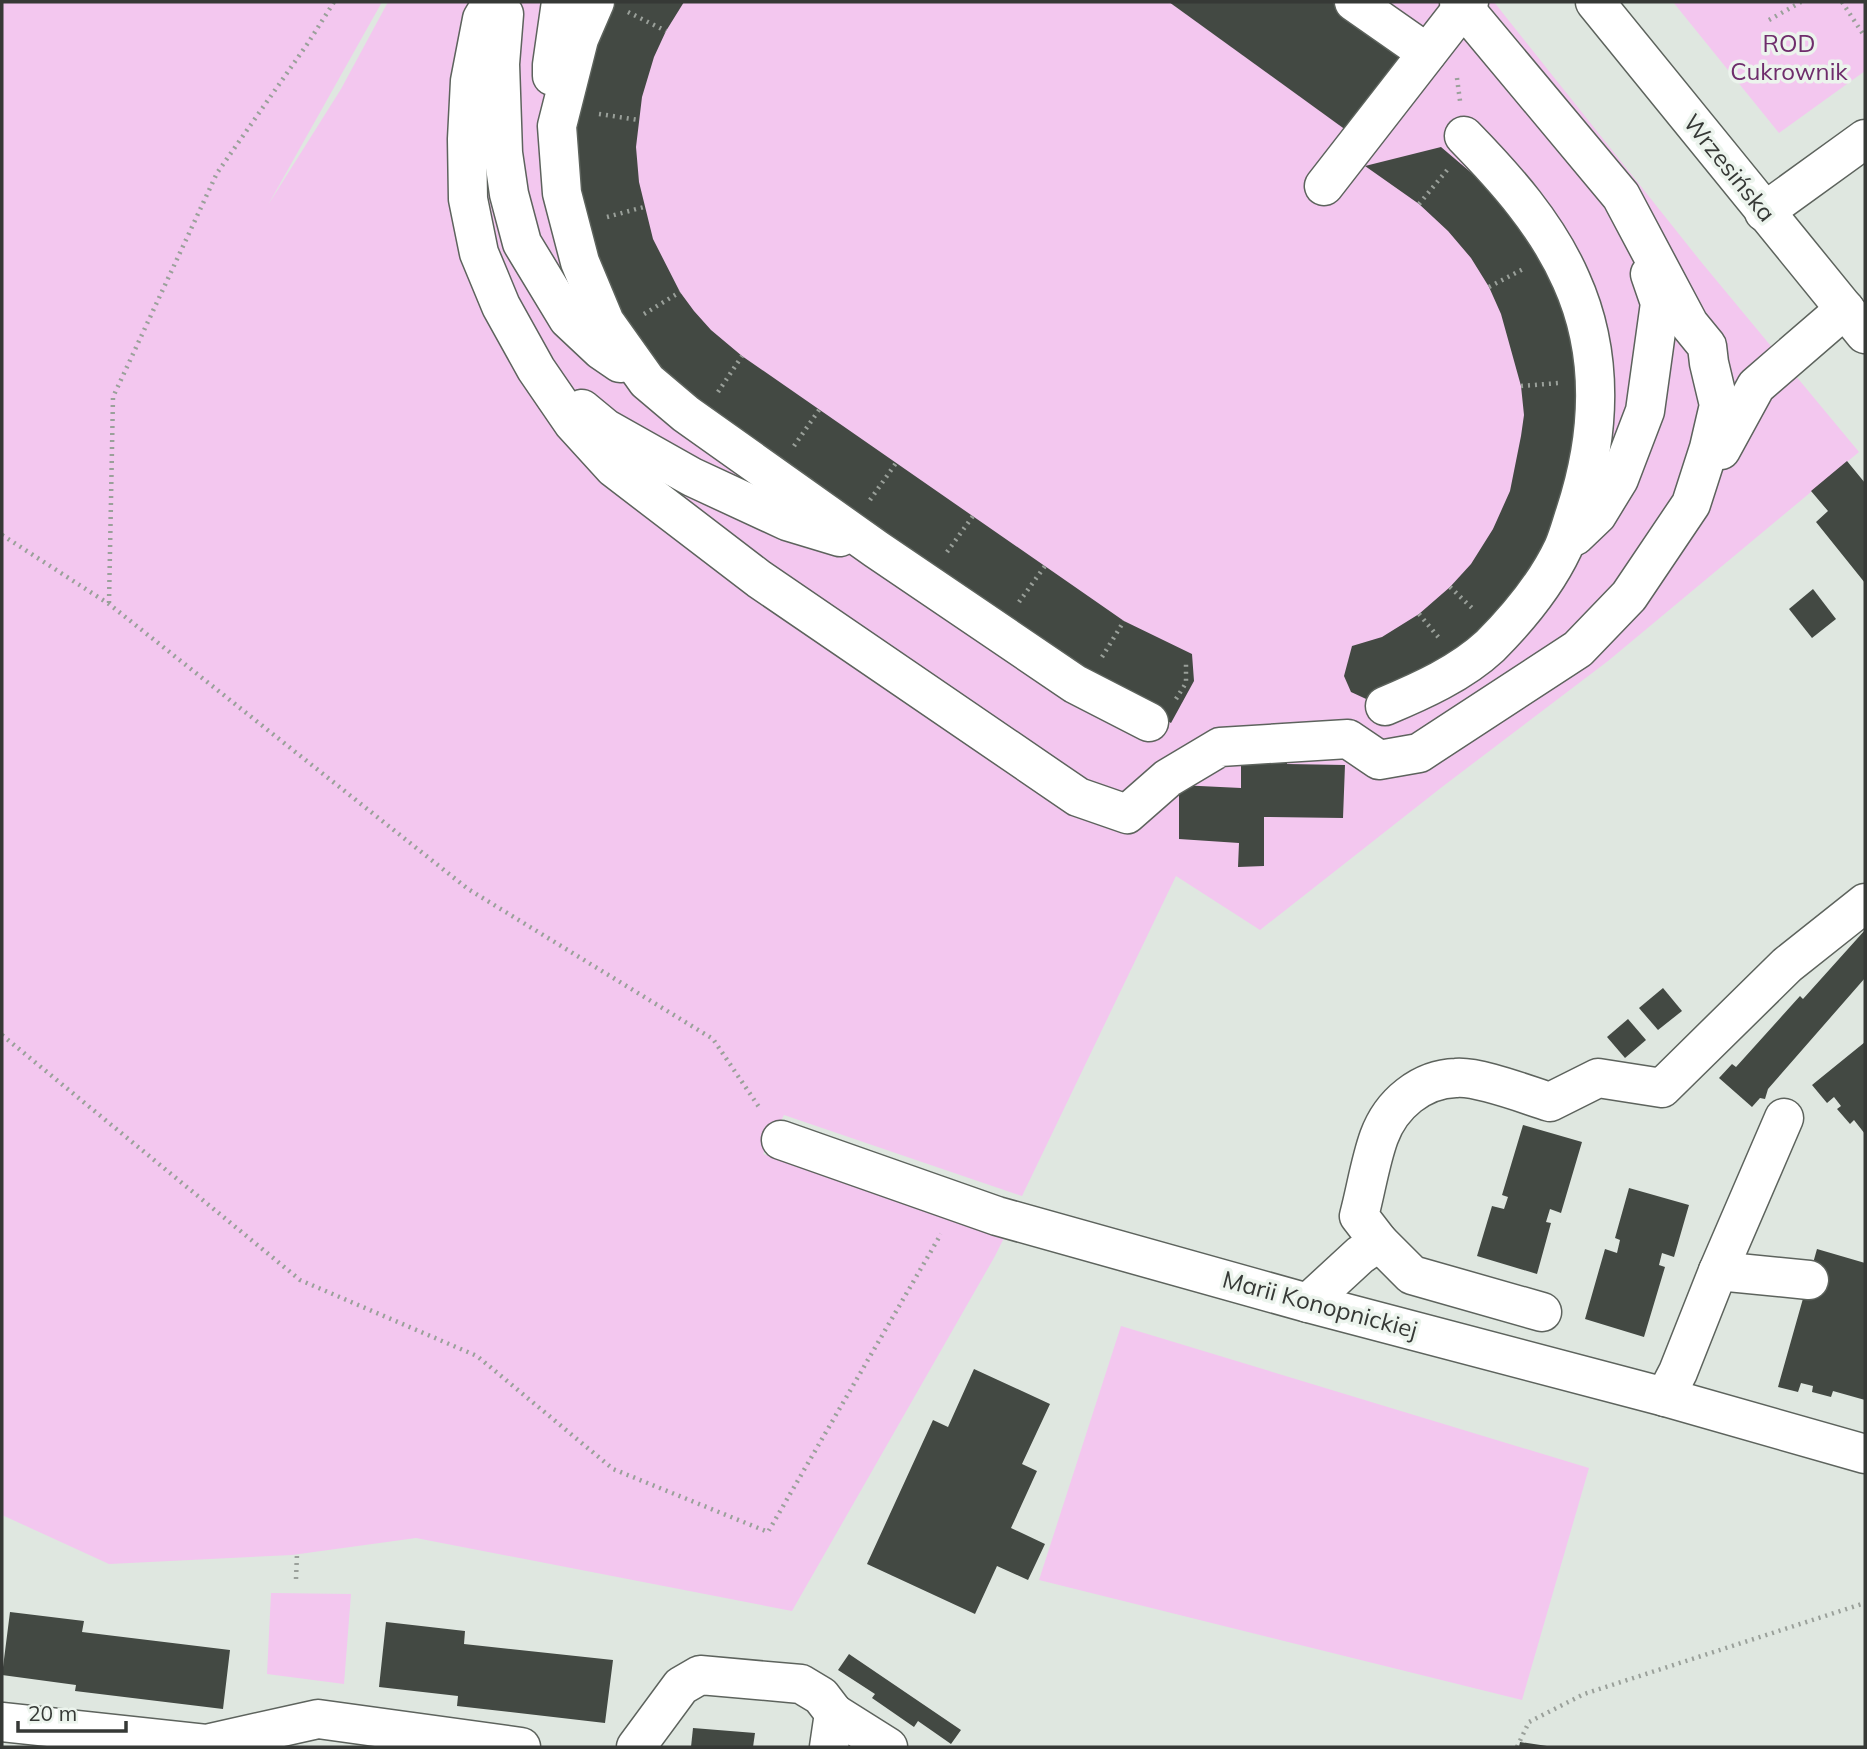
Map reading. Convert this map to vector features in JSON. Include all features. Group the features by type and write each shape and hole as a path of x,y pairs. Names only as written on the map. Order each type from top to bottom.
{"street":[{"path":"492,2 482,19 470,81 468,199 479,253 501,306 536,369 573,423 614,468 749,571 1078,797 1127,814 1168,778 1220,747 1348,739 1380,760 1419,753 1578,649 1629,596 1691,504 1756,386 1855,322"},
{"path":"506,2 500,64 503,153 509,194 522,243 568,319 601,350 647,381 686,414 876,549 1075,684 1161,713"},
{"path":"561,2 552,65 552,100 573,119"},
{"path":"1353,2 1427,54"},
{"name":"Wrzesińska","path":"1595,2 1855,322"},
{"path":"1324,186 1464,3 1621,196 1689,324 1707,346 1718,405 1709,448 1691,504"},
{"path":"609,6 579,39 573,119 562,193 580,262 606,321 647,381"},
{"path":"1764,212 1865,139"},
{"path":"1385,706 1463,667 1489,647 1517,616 1544,581 1563,547 1582,492 1594,439 1597,403 1592,356 1585,320 1573,283 1557,251 1524,203 1457,152"},
{"path":"1563,547 1597,515 1619,479 1646,411 1660,303 1621,196"},
{"path":"536,369 605,428 692,477 787,521 876,549"},
{"path":"1542,1312 1412,1275 1379,1242 1359,1216 1379,1136 1392,1113 1409,1094 1432,1082 1457,1077 1484,1082 1550,1102 1598,1078 1662,1088 1787,965 1865,903"},
{"path":"1665,1397 1678,1372 1784,1118"},
{"name":"Marii Konopnickiej","path":"781,1140 997,1216 1865,1454"},
{"path":"1308,1303 1360,1255 1379,1242"},
{"path":"1718,1271 1809,1280"},
{"path":"637,1747 681,1686 699,1675 801,1684 821,1696 831,1730 888,1747"},
{"path":"2,1722 196,1745 318,1718 521,1747"}],"path":[{"path":"109,604 113,397 217,173 334,2"},
{"path":"1769,20 1801,2"},
{"path":"1842,2 1865,37"},
{"path":"609,6 666,31"},
{"path":"573,119 639,120"},
{"path":"1419,204 1457,152"},
{"path":"607,217 644,207"},
{"path":"1489,286 1531,265"},
{"path":"636,318 680,292"},
{"path":"715,397 742,356"},
{"path":"1521,386 1563,383"},
{"path":"791,451 819,410"},
{"path":"867,504 896,463"},
{"path":"943,557 973,516"},
{"path":"2,535 109,604 468,889 713,1039 781,1140"},
{"path":"1015,608 1045,566"},
{"path":"1450,587 1475,610"},
{"path":"1097,666 1124,621"},
{"path":"1161,713 1186,683 1186,660"},
{"path":"2,1035 300,1280 477,1356 613,1469 768,1532 959,1203"},
{"path":"296,1554 296,1579"},
{"path":"1517,1747 1530,1722 1584,1693 1865,1603"}],"green space":[{"path":"2,2 382,2 268,205 341,89 388,2 1494,2 1702,263 1859,452 1608,661 1260,930 1176,876 1022,1196 784,1115 763,1154 1004,1238 792,1611 416,1538 292,1555 109,1564 2,1515"},
{"name":"ROD Cukrownik","path":"1673,2 1865,2 1865,71 1779,133"},
{"path":"1121,1326 1589,1468 1522,1700 1039,1580"},
{"path":"271,1593 351,1594 344,1684 267,1674"}],"building":[{"path":"613,2 684,2 654,57 642,97 636,147 639,182 653,239 680,292 694,311 711,330 742,356 1124,621 1192,654 1194,681 1171,723 1090,678 708,408 682,388 659,365 625,325 590,251 574,140 585,72"},
{"path":"1169,2 1332,2 1406,56 1350,133"},
{"path":"1441,147 1481,181 1509,212 1541,259 1563,307 1574,352 1577,382 1575,465 1545,554 1491,626 1377,704 1351,692 1344,676 1352,646 1382,637 1419,614 1471,564 1493,529 1510,491 1524,415 1521,386 1501,314 1489,287 1471,258 1448,231 1419,204 1365,166"},
{"path":"1847,461 1865,483 1865,583 1816,522 1828,511 1811,491"},
{"path":"1813,589 1836,619 1812,638 1789,609"},
{"path":"1271,752 1287,752 1287,764 1345,765 1343,818 1264,817 1264,866 1238,867 1239,843 1179,839 1179,785 1241,788 1241,763 1271,764"},
{"path":"1865,930 1865,978 1768,1089 1765,1099 1760,1098 1752,1107 1719,1078 1732,1064 1736,1067 1800,996 1803,999"},
{"path":"1663,988 1682,1011 1658,1030 1639,1008"},
{"path":"1628,1019 1646,1040 1625,1058 1607,1037"},
{"path":"1865,1042 1865,1134 1854,1120 1850,1124 1837,1109 1841,1106 1834,1097 1827,1103 1812,1085"},
{"path":"1523,1125 1582,1142 1561,1213 1550,1209 1546,1222 1551,1223 1537,1274 1477,1256 1492,1206 1504,1209 1508,1197 1502,1195"},
{"path":"1629,1188 1689,1205 1674,1257 1662,1253 1659,1265 1665,1267 1644,1337 1585,1319 1605,1249 1617,1253 1620,1240 1615,1238"},
{"path":"1817,1249 1865,1263 1865,1400 1833,1391 1831,1397 1812,1392 1813,1386 1801,1383 1798,1392 1778,1387"},
{"path":"974,1369 1050,1404 1022,1464 1037,1471 1011,1528 1045,1544 1028,1580 997,1566 975,1614 867,1564 933,1420 948,1427"},
{"path":"10,1612 84,1621 82,1632 230,1650 223,1709 75,1691 76,1685 2,1675"},
{"path":"386,1622 465,1631 464,1644 613,1660 605,1723 457,1706 458,1696 379,1687"},
{"path":"849,1654 961,1730 951,1744 918,1721 914,1727 872,1698 875,1694 838,1670"},
{"path":"693,1728 755,1733 753,1747 691,1747"},
{"path":"1520,1742 1547,1746 1547,1747 1519,1747"}]}
